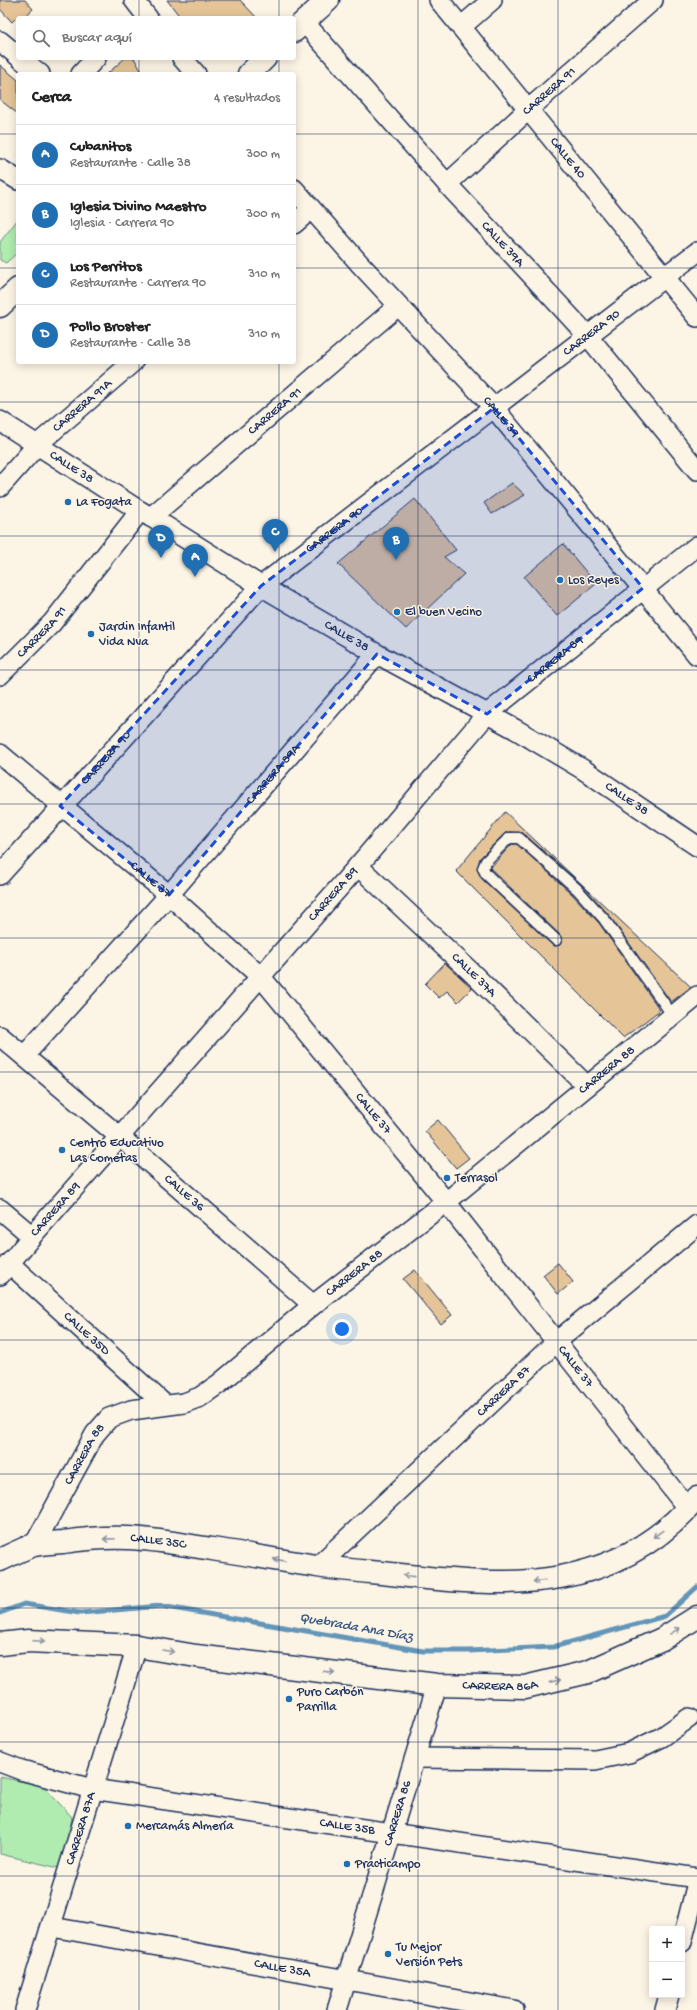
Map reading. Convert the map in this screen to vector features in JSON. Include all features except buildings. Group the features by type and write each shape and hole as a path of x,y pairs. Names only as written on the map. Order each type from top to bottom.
{"street":[{"path":"299,27 328,0"},
{"name":"CALLE 40","path":"439,0 697,317"},
{"path":"461,27 492,0"},
{"name":"CARRERA 91","path":"447,184 529,109 653,0"},
{"name":"CALLE 39A","path":"299,27 588,336 697,470"},
{"path":"0,41 16,54"},
{"path":"23,60 38,72"},
{"path":"83,72 94,60"},
{"path":"184,60 194,72"},
{"path":"251,72 264,60"},
{"path":"0,169 16,179"},
{"name":"CALLE 39","path":"296,191 398,306 494,408 553,482 643,588 697,655"},
{"path":"296,222 311,209"},
{"name":"CARRERA 90","path":"0,875 60,806 261,586 697,252"},
{"path":"0,306 16,291"},
{"name":"CARRERA 91","path":"0,675 52,623 146,514 398,306"},
{"name":"CARRERA 91A","path":"0,487 38,444 131,364"},
{"name":"CALLE 38","path":"0,421 261,586 377,654 487,714 584,770 697,846"},
{"name":"CARRERA 89","path":"4,1269 358,866 487,714 697,546"},
{"name":"CARRERA 89A","path":"24,1056 169,895 377,654"},
{"name":"CALLE 37","path":"0,754 60,806 169,895 261,977 446,1202 556,1342 694,1509"},
{"name":"CALLE 37A","path":"358,866 470,971 587,1086"},
{"name":"CARRERA 88","path":"34,1545 95,1434 109,1418 131,1410 184,1403 200,1397 220,1383 313,1305 446,1202 697,996"},
{"name":"CALLE 36","path":"0,1036 120,1137 313,1305"},
{"path":"0,1209 32,1236"},
{"name":"CARRERA 87","path":"318,1566 556,1342 697,1225"},
{"name":"CALLE 35D","path":"4,1269 165,1405"},
{"path":"318,1566 454,1581 504,1583 539,1582 569,1577 614,1561 639,1548 694,1509"},
{"name":"CALLE 35C","path":"0,1560 34,1545 86,1539 129,1538 235,1552 318,1566"},
{"name":"CARRERA 86A","path":"137,1646 437,1685 525,1687 553,1682 588,1672 662,1639 697,1617"},
{"path":"0,1644 28,1641 137,1646"},
{"name":"CARRERA 87A","path":"25,2010 52,1927 92,1789 137,1646"},
{"name":"CARRERA 86","path":"337,2010 437,1685"},
{"path":"415,1758 595,1760 629,1753 662,1737 689,1718"},
{"name":"CALLE 35B","path":"0,1762 21,1770 92,1789 697,1878"},
{"path":"685,1930 697,1883"},
{"name":"CALLE 35A","path":"52,1927 514,2010"},
{"path":"665,2010 668,1998"}],"lane":[{"path":"556,940 486,874 483,868 486,861 510,838 519,838 577,889 604,919 673,1016"}],"highlighted area":[{"path":"494,408 643,588 487,714 377,654 169,895 60,806 261,586"}],"green space":[{"path":"16,222 16,254 6,263 0,260 0,242"},
{"path":"0,1777 43,1786 72,1817 63,1869 0,1854"}],"waterway":[{"name":"Quebrada Ana Díaz","path":"0,1613 24,1604 80,1613 161,1606 423,1651 469,1651 553,1647 665,1616 697,1587"}],"place":[{"name":"La Fogata","path":"68,502"},
{"name":"Los Perritos","path":"275,552"},
{"name":"Pollo Broster","path":"161,558"},
{"name":"Iglesia Divino Maestro","path":"396,560"},
{"name":"Cubanitos","path":"195,577"},
{"name":"Los Reyes","path":"560,580"},
{"name":"El buen Vecino","path":"397,612"},
{"name":"Jardin Infantil Vida Nva","path":"91,634"},
{"name":"Centro Educativo Las Cometas","path":"62,1150"},
{"name":"Terrasol","path":"447,1178"},
{"name":"Puro Carbón Parrilla","path":"289,1699"},
{"name":"Mercamás Almería","path":"128,1826"},
{"name":"Practicampo","path":"347,1864"},
{"name":"Tu Mejor Versión Pets","path":"388,1954"}]}
